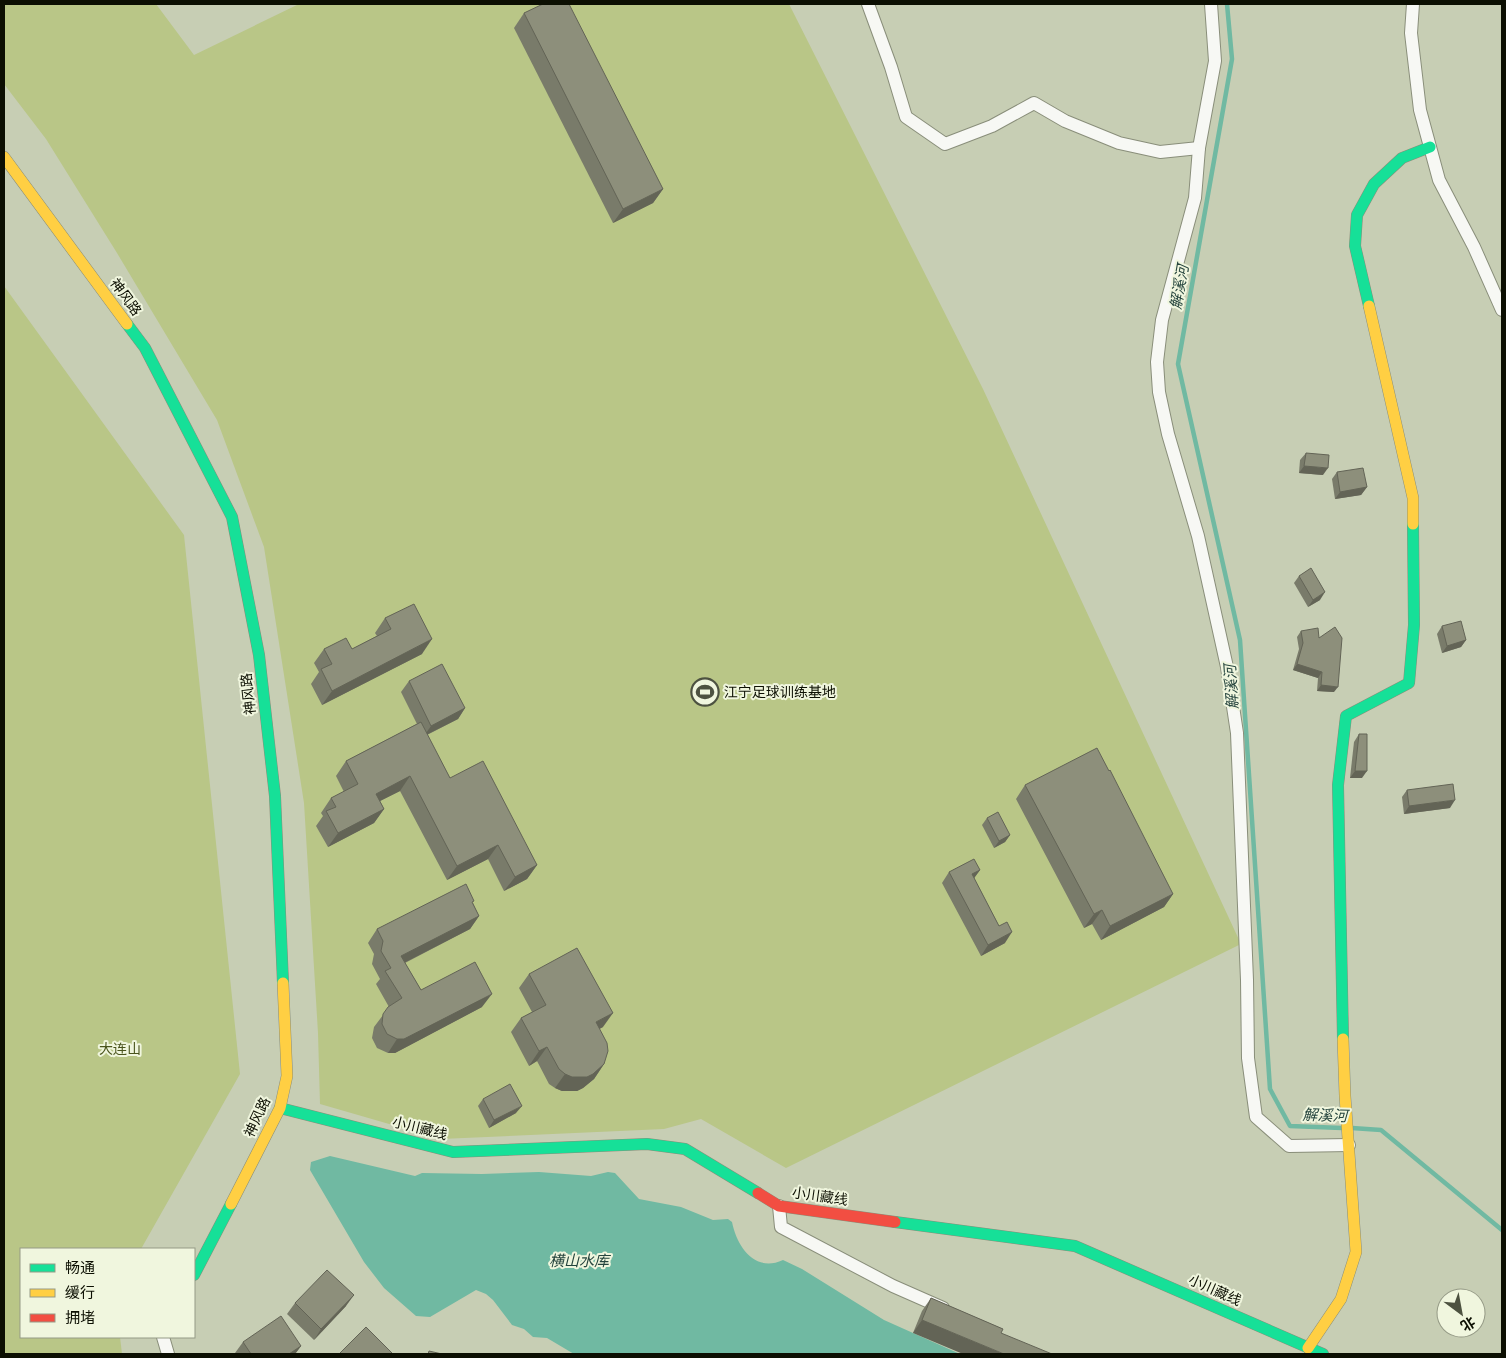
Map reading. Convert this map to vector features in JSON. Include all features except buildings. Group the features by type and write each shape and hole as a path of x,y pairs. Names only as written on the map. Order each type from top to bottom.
{"street":[{"path":"868,4 891,66 906,118 945,144 992,126 1034,103 1065,120 1119,143 1160,152 1199,148"},
{"path":"1212,4 1215,61 1199,148 1195,198 1162,320 1157,362 1159,392 1168,434 1198,536 1227,667 1237,733 1247,980 1248,1058 1256,1117 1289,1146 1349,1145"},
{"path":"1413,4 1411,33 1420,110 1439,180 1474,247 1502,310"},
{"path":"1308,1348 1342,1299 1356,1252 1342,1039 1338,785 1346,716 1409,683 1414,625 1413,498 1355,246 1356,215 1374,184 1395,164 1402,158 1430,147"},
{"name":"神风路","path":"4,157 145,348 232,517 259,655 275,796 287,1076 280,1108 195,1273"},
{"name":"小川藏线","path":"280,1108 453,1152 647,1144 685,1149 779,1206 1075,1246 1323,1354"},
{"path":"779,1206 781,1227 894,1286 957,1314"},
{"path":"162,1338 168,1354"}],"green space":[{"name":"江宁足球训练基地","path":"4,4 156,4 194,55 299,4 789,4 983,389 1241,944 786,1168 701,1119 664,1129 441,1139 320,1104 318,1033 304,803 264,547 217,420 46,139 4,84"},
{"name":"大连山","path":"4,286 184,535 240,1074 142,1248 20,1248 20,1338 120,1338 122,1354 4,1354"}],"water":[{"name":"横山水库","path":"330,1156 415,1176 422,1173 482,1174 539,1172 591,1176 608,1172 615,1173 639,1199 681,1207 713,1220 728,1219 732,1222 734,1231 743,1248 756,1260 764,1263 773,1263 783,1260 802,1269 884,1320 960,1354 574,1354 547,1338 533,1337 524,1329 512,1325 493,1300 486,1294 476,1290 430,1317 416,1316 384,1288 364,1262 310,1170 311,1162"}],"waterway":[{"name":"解溪河","path":"1227,4 1232,59 1178,364 1240,640 1270,1089 1290,1126 1342,1128"},
{"name":"解溪河","path":"1352,1128 1381,1130 1502,1230"}],"traffic: fast":[{"path":"1369,306 1355,246 1357,215 1374,184 1402,158 1430,147"},
{"path":"127,324 145,348 232,517 259,655 275,796 283,983"},
{"path":"1343,1039 1338,785 1346,716 1409,683 1414,625 1413,524"},
{"path":"280,1108 453,1152 647,1144 685,1149 758,1193"},
{"path":"195,1273 231,1204"},
{"path":"895,1222 1075,1246 1323,1354"}],"traffic: slow":[{"path":"4,157 127,324"},
{"path":"1369,306 1413,498 1413,524"},
{"path":"231,1204 280,1108 287,1076 283,983"},
{"path":"1308,1348 1341,1299 1356,1252 1343,1039"}],"traffic: jam":[{"path":"758,1193 779,1206 895,1222"}],"place":[{"name":"江宁足球训练基地","path":"705,692"}]}
